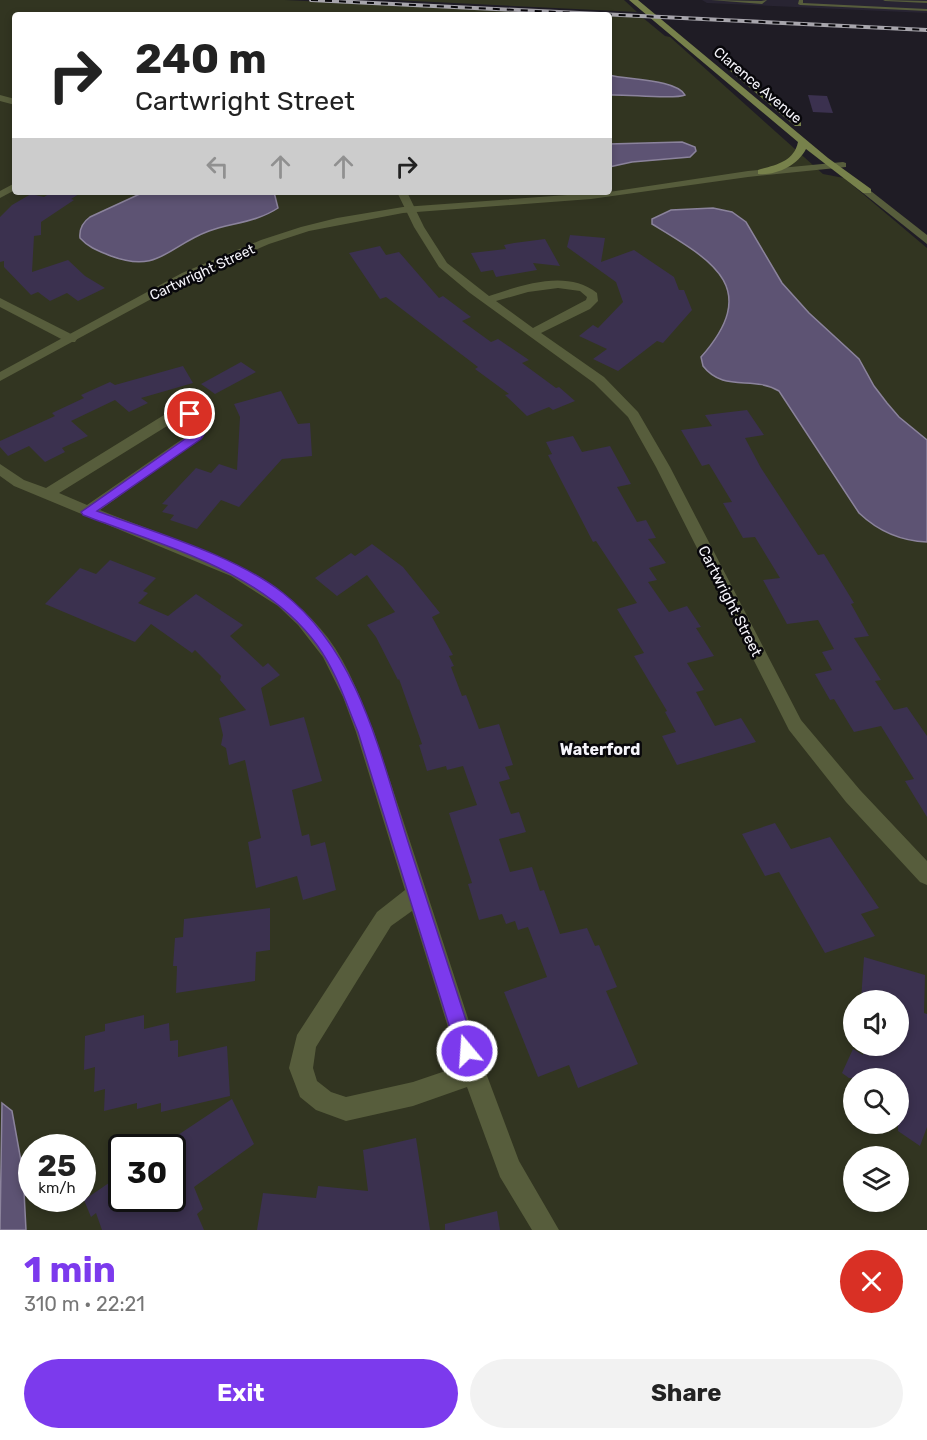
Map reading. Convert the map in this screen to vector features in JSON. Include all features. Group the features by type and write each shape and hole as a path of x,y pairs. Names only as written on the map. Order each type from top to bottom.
{"main road":[{"name":"Clarence Avenue","path":"633,0 803,142 834,162"},
{"name":"Clarence Avenue","path":"674,21 710,51"},
{"name":"Clarence Avenue","path":"719,58 774,102 834,162 867,191"},
{"path":"762,172 796,160 803,151 803,142"}],"street":[{"name":"Cartwright Street","path":"612,193 834,162"},
{"name":"Clarence Avenue","path":"867,191 927,241"},
{"name":"Cartwright Street","path":"404,195 443,265 599,380 633,415 663,467 795,725 853,796 927,875"},
{"name":"Cartwright Street","path":"0,377 230,255 306,229 355,217 411,208 593,195"},
{"path":"488,300 529,289 564,284 577,284 588,289 593,296 586,306 534,332"},
{"path":"0,302 71,339"},
{"path":"47,494 169,418 178,414 198,417 202,423 202,429 196,436 87,512"},
{"path":"0,469 19,483 233,570 276,595 304,621 322,642 344,679 365,732 474,1073 509,1168 546,1230"},
{"path":"416,895 384,919 305,1043 301,1068 308,1089 324,1102 346,1109 413,1094 474,1073"}],"lane":[{"path":"713,0 762,3 765,0"},
{"path":"801,0 800,4 927,10"},
{"path":"885,0 927,2"}],"shaded area":[{"path":"702,0 927,0 927,13 707,3"},
{"path":"612,75 662,83 680,90 685,95 671,97 612,95"},
{"path":"682,142 695,147 696,151 690,157 632,162 612,166 612,144"},
{"path":"138,195 275,195 278,208 253,219 209,231 163,256 141,262 111,256 83,241 80,238 80,232 85,221"},
{"path":"713,208 732,212 746,222 782,283 809,313 859,359 874,386 887,403 899,417 927,440 927,542 908,540 890,534 859,513 779,391 759,384 729,382 711,374 703,366 701,357 719,333 728,312 728,294 722,278 710,263 652,224 652,219 671,210"},
{"path":"2,1103 12,1111 18,1144 18,1212 25,1212 26,1230 0,1230"}],"green space":[{"path":"0,0 285,0 533,12 12,12 12,195 612,195 612,16 642,17 665,36 670,37 823,174 844,178 927,248 927,1230 0,1230"},
{"path":"393,0 624,0 637,12"}],"building":[{"path":"808,95 827,96 833,113 813,112"},
{"path":"29,195 44,197 47,195 77,195 71,199 74,200 41,222 41,235 34,236 32,272 68,260 85,276 105,288 78,301 67,293 50,301 38,292 31,295 4,267 4,261 0,262 0,217 12,205"},
{"path":"570,235 605,238 601,262 634,250 674,277 679,290 684,290 692,310 663,343 657,341 618,371 593,359 607,349 579,336 593,325 598,328 623,302 616,282 567,247"},
{"path":"545,239 560,266 533,263 537,270 496,277 493,270 481,272 471,253 506,249 504,245"},
{"path":"380,246 386,255 399,252 439,298 443,296 471,317 462,321 491,342 498,339 529,360 522,363 556,388 559,387 575,401 553,410 549,407 527,416 505,395 509,394 475,369 478,367 386,297 380,299 349,253"},
{"path":"241,362 256,372 215,394 201,384"},
{"path":"183,366 193,383 141,398 148,403 129,412 115,400 71,421 88,436 62,448 65,452 45,462 29,446 8,456 0,447 0,441 55,416 52,413 84,398 81,395 110,382 115,385"},
{"path":"281,391 298,424 310,423 312,456 282,459 239,507 221,500 197,529 170,520 174,515 162,512 168,505 162,504 196,468 211,473 219,464 237,470 240,417 234,404"},
{"path":"747,410 764,435 745,438 761,468 818,555 824,554 854,603 851,604 869,636 854,638 881,680 875,681 894,710 907,707 927,736 927,817 905,781 914,779 881,726 854,732 834,699 830,700 815,674 832,670 822,652 834,649 818,620 787,624 763,580 780,578 755,537 743,538 723,503 732,502 709,464 702,466 681,430 712,426 705,415"},
{"path":"573,436 582,452 610,446 631,484 617,487 637,522 646,520 656,538 648,539 666,563 649,568 657,580 648,582 669,612 687,606 701,627 696,628 714,656 687,663 704,690 696,692 715,726 741,718 756,742 677,765 662,736 676,732 665,712 667,711 634,656 644,653 617,609 637,603 596,541 593,542 548,455 552,454 546,442"},
{"path":"372,544 403,567 440,613 432,617 453,655 449,656 454,666 451,667 462,696 466,695 479,729 499,724 513,765 505,767 510,779 499,782 511,814 519,812 526,832 499,839 510,872 532,867 540,891 544,890 560,934 587,928 595,946 599,945 617,987 606,991 638,1064 578,1088 569,1065 538,1077 504,992 547,977 528,927 518,930 515,921 506,924 502,914 479,920 468,884 472,883 449,813 477,805 463,766 447,770 446,766 427,771 419,745 422,744 399,679 367,625 395,612 367,575 337,596 315,578 351,553 355,556"},
{"path":"110,560 156,578 143,591 148,593 138,603 168,616 196,594 243,625 230,636 263,667 268,663 280,675 261,688 270,726 304,717 322,781 292,790 302,836 309,834 311,846 325,842 336,890 303,900 297,876 256,888 248,842 261,838 245,760 229,765 226,748 221,745 223,735 219,718 246,710 220,680 221,676 195,650 192,653 151,624 135,642 45,604 80,568 96,574"},
{"path":"775,823 791,849 830,837 879,908 861,914 875,936 825,953 779,872 765,876 742,834"},
{"path":"270,908 270,950 256,952 255,981 176,993 177,966 173,966 175,938 183,937 184,919"},
{"path":"864,957 925,975 927,1127 920,1146 902,1134 909,1134 909,1068 844,1068 850,1056 909,1056 909,990 862,990"},
{"path":"144,1015 144,1029 169,1023 170,1041 178,1040 178,1057 227,1046 230,1096 161,1112 161,1103 137,1109 137,1103 104,1111 105,1089 94,1092 95,1067 84,1070 85,1036 105,1031 105,1024"},
{"path":"232,1099 254,1144 194,1187 203,1209 197,1214 204,1230 102,1230 96,1213 91,1217 89,1212 96,1212 96,1192 108,1184 108,1212 186,1212 186,1134 180,1134"},
{"path":"416,1138 430,1230 257,1230 263,1193 316,1198 318,1186 368,1191 363,1150"},
{"path":"497,1211 500,1230 445,1230 445,1224"}],"railway":[{"path":"311,0 557,12"},
{"path":"612,15 927,30"}],"district":[{"name":"Waterford","path":"600,749"}],"route":[{"path":"190,414 198,417 202,423 202,429 196,436 87,512 216,562 250,578 276,595 298,614 322,642 344,679 365,732 467,1051"}]}
